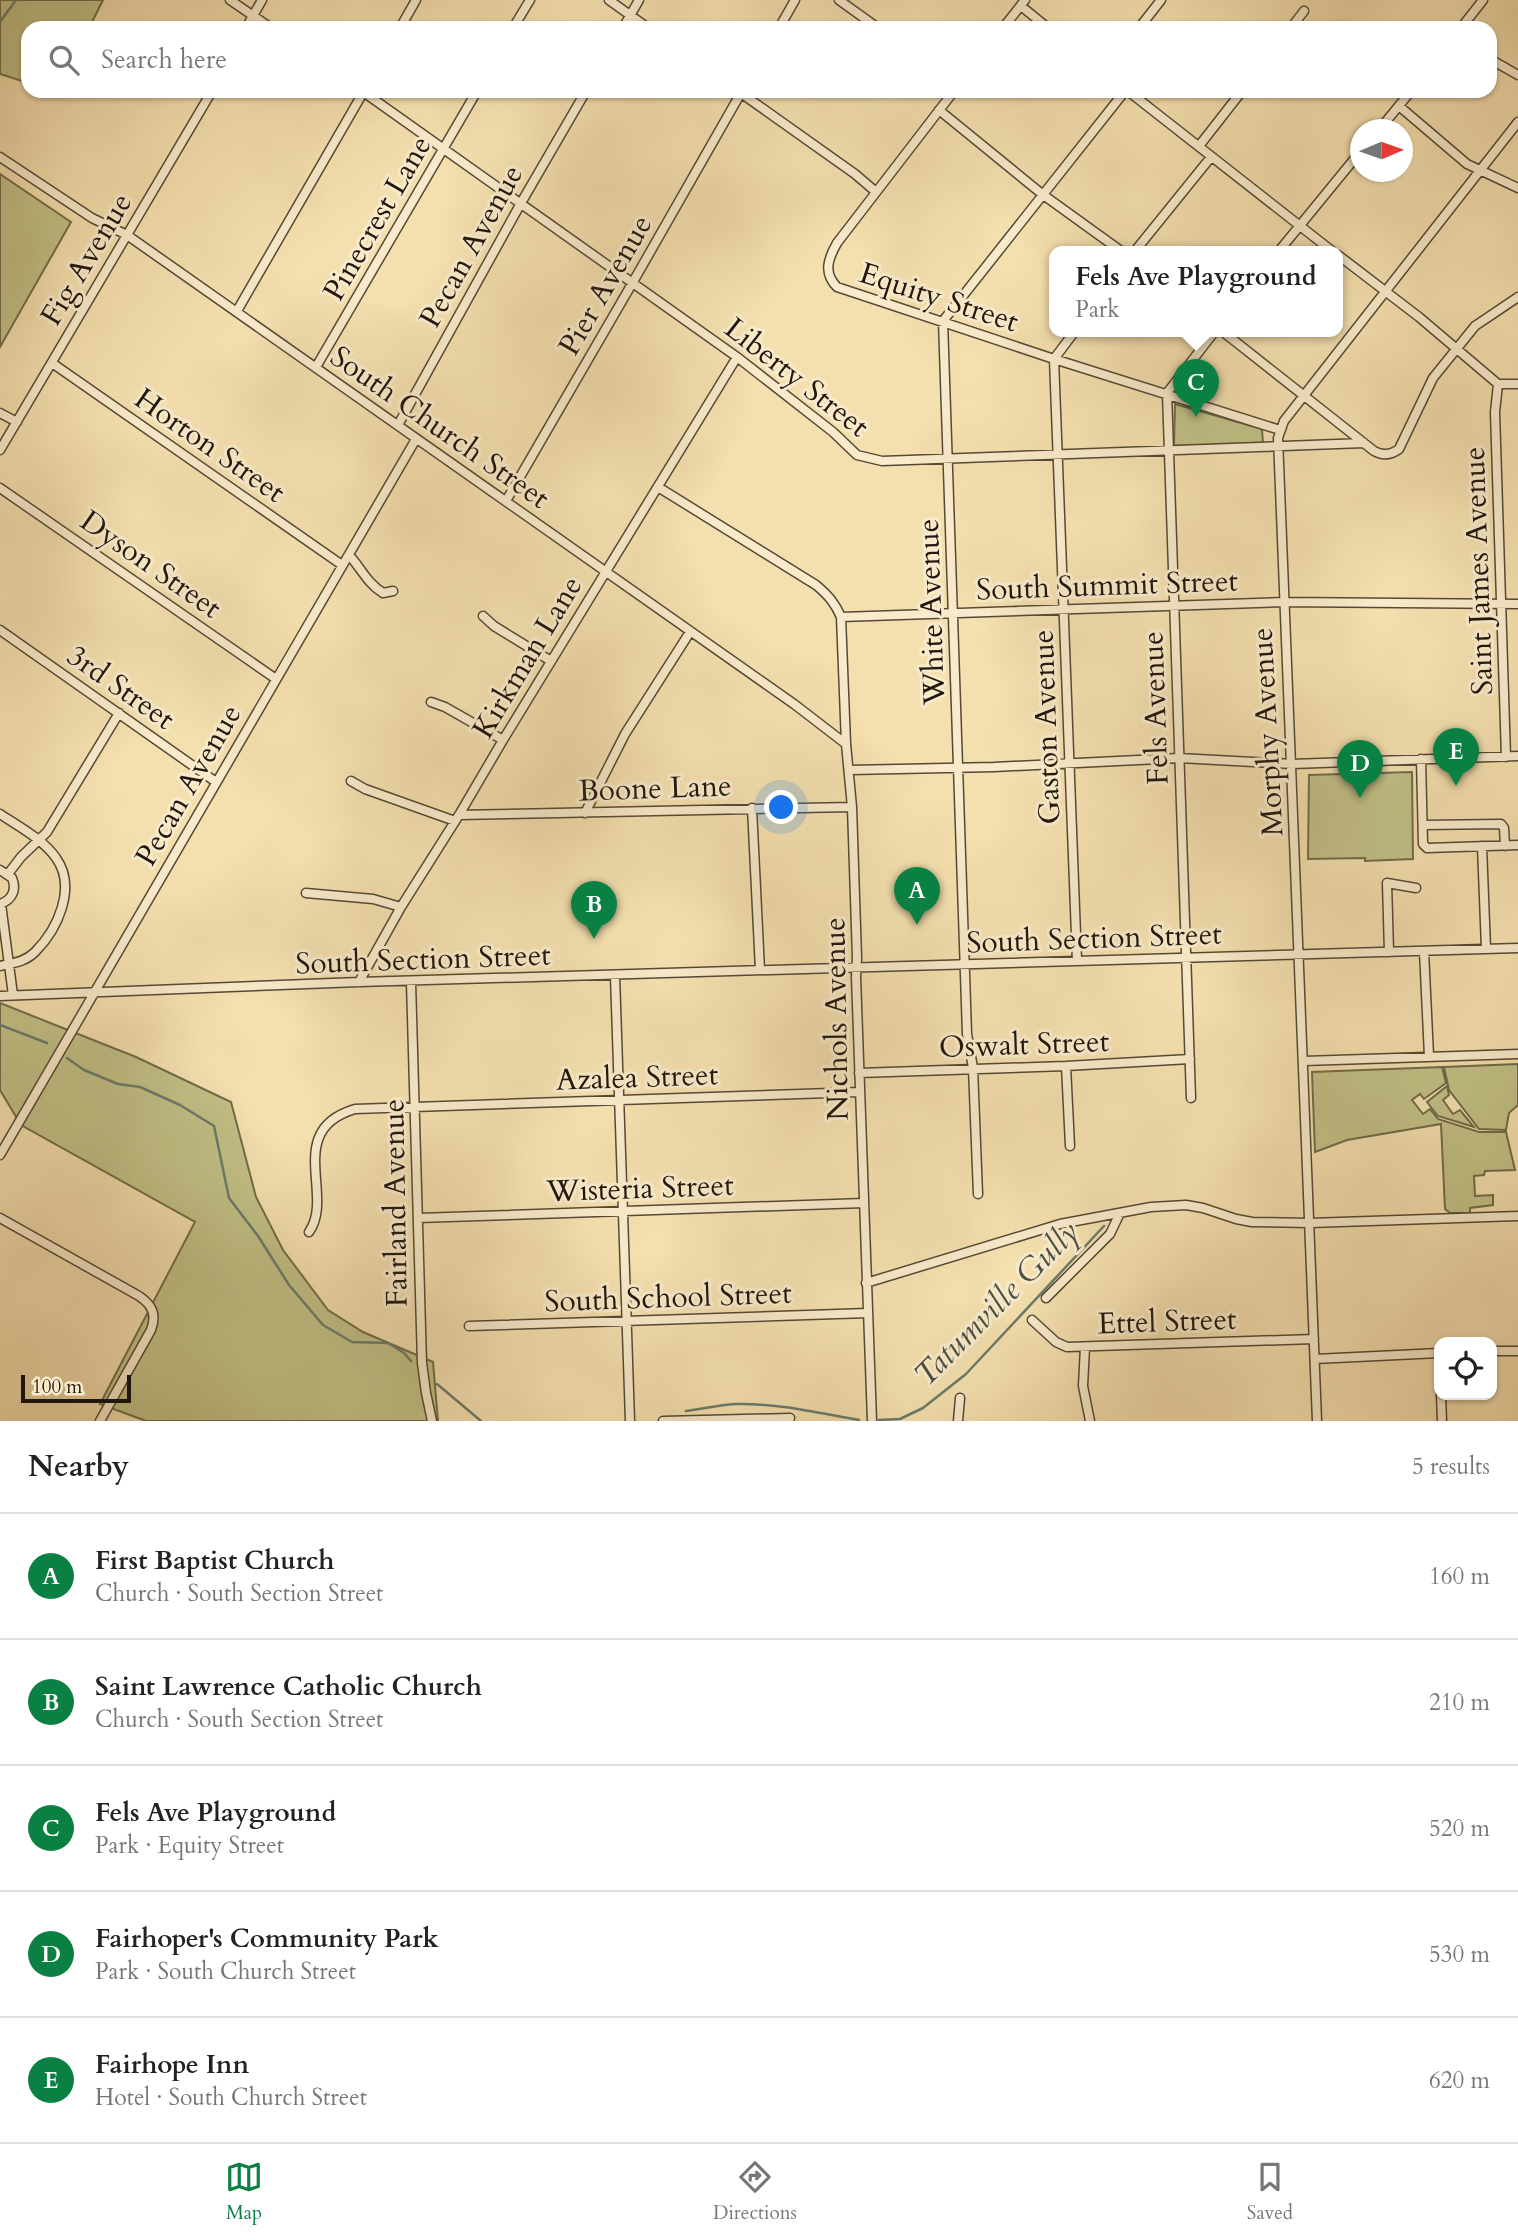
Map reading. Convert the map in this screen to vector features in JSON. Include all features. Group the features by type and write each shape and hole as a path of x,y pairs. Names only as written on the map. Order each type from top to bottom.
{"street":[{"path":"230,0 260,21"},
{"path":"250,21 262,0"},
{"path":"404,21 416,0"},
{"path":"517,21 530,0"},
{"path":"609,0 639,21"},
{"path":"627,21 639,0"},
{"path":"783,21 795,0"},
{"path":"839,0 868,21"},
{"path":"1144,21 1161,0"},
{"path":"1466,21 1483,0"},
{"path":"1009,21 1023,3 1041,21"},
{"path":"1296,21 1304,11"},
{"path":"1497,63 1518,75"},
{"name":"Fig Avenue","path":"0,450 208,98"},
{"path":"237,311 359,98"},
{"name":"Liberty Street","path":"373,98 737,357 833,432 857,455 882,461 1364,443"},
{"name":"Pinecrest Lane","path":"316,367 473,98"},
{"name":"Pecan Avenue","path":"398,425 521,202 582,98"},
{"name":"Pier Avenue","path":"506,501 737,98"},
{"path":"748,98 876,192 948,98"},
{"path":"943,321 1120,98"},
{"path":"1135,98 1326,246"},
{"path":"1199,146 1237,98"},
{"path":"1388,119 1405,98"},
{"path":"1399,106 1466,164 1518,188"},
{"path":"939,110 1042,194 1114,246"},
{"name":"Morphy Avenue","path":"1317,1421 1277,447 1280,430 1304,396 1518,122"},
{"name":"South Church Street","path":"0,157 92,218 127,235 237,311 794,704 846,744"},
{"path":"1139,246 1211,157"},
{"path":"1283,246 1350,164"},
{"name":"Equity Street","path":"876,192 836,243 829,257 829,276 837,287 1280,430"},
{"path":"1343,259 1457,348 1498,384 1518,383"},
{"path":"1230,337 1364,443 1378,453 1390,454 1399,449 1433,378 1457,348 1475,326 1518,297"},
{"name":"White Avenue","path":"943,321 964,965 967,1034 973,1068 978,1194"},
{"path":"1054,359 1070,337"},
{"path":"1167,393 1210,337"},
{"name":"Kirkman Lane","path":"359,982 401,907 737,357"},
{"name":"Gaston Avenue","path":"1054,359 1077,961"},
{"name":"Horton Street","path":"52,363 342,565"},
{"name":"Saint James Avenue","path":"1498,384 1495,412 1506,757"},
{"name":"Fels Avenue","path":"1167,393 1191,1098"},
{"path":"0,413 17,422"},
{"name":"Pecan Avenue","path":"0,1155 416,439"},
{"path":"658,487 816,585 837,606 841,617"},
{"name":"Dyson Street","path":"0,488 276,678"},
{"path":"349,555 371,585 383,593 393,591"},
{"name":"South Summit Street","path":"841,617 1175,604 1518,604"},
{"path":"483,616 494,626 551,661"},
{"name":"Nichols Avenue","path":"841,617 846,744 852,807 872,1421"},
{"name":"3rd Street","path":"0,630 216,782"},
{"path":"585,813 625,734 690,632"},
{"path":"431,702 445,707 503,740"},
{"path":"13,995 4,965 1,904 10,898 14,883 4,872 47,832 119,713"},
{"path":"850,770 1179,758 1292,764 1518,756"},
{"path":"1421,759 1423,844 1427,848 1518,845"},
{"name":"Boone Lane","path":"351,781 365,789 457,818 852,807"},
{"path":"752,808 760,970"},
{"path":"0,814 38,841 56,858 63,872 65,887 62,906 35,952 23,961 4,965"},
{"path":"1423,825 1501,824 1506,846"},
{"path":"1482,846 1486,949"},
{"path":"1389,952 1387,883 1416,888"},
{"path":"306,893 373,899 401,907"},
{"name":"South Section Street","path":"0,996 359,982 1518,948"},
{"path":"1424,951 1429,1056"},
{"path":"615,976 630,1421"},
{"name":"Fairland Avenue","path":"411,982 422,1363 432,1421"},
{"path":"1304,1061 1518,1054"},
{"name":"Oswalt Street","path":"859,1073 1190,1059"},
{"path":"1066,1066 1070,1146"},
{"name":"Azalea Street","path":"309,1232 316,1217 316,1149 319,1140 327,1126 339,1115 355,1109 860,1092"},
{"name":"Wisteria Street","path":"418,1218 864,1203"},
{"path":"866,1283 1060,1224 1151,1207 1186,1205 1252,1223 1518,1216"},
{"path":"1045,1298 1110,1234 1120,1213"},
{"path":"0,1218 139,1296 153,1311 155,1320 151,1330 100,1421"},
{"name":"South School Street","path":"469,1326 868,1312"},
{"name":"Ettel Street","path":"1032,1320 1061,1345 1085,1347 1314,1339"},
{"path":"1085,1347 1083,1386 1090,1421"},
{"path":"1497,1351 1518,1350"},
{"path":"1315,1359 1434,1353"},
{"path":"958,1421 960,1398"},
{"path":"1441,1400 1442,1421"},
{"path":"663,1421 790,1418"}],"shaded area":[{"path":"0,0 103,0 92,21 21,21 21,81 0,74"},
{"path":"0,174 71,222 0,347"},
{"path":"1175,404 1262,429 1263,443 1174,446"},
{"path":"1412,772 1413,859 1308,859 1309,775"},
{"path":"0,1003 136,1057 231,1102 256,1197 283,1250 328,1310 363,1332 433,1362 438,1421 146,1421 100,1404 195,1222 21,1125 0,1090"},
{"path":"1518,1064 1518,1105 1509,1113 1506,1130 1479,1129 1449,1090 1444,1067"},
{"path":"1442,1067 1446,1083 1424,1099 1420,1094 1412,1100 1423,1114 1430,1109 1438,1119 1479,1132 1506,1132 1515,1170 1485,1171 1484,1175 1474,1176 1475,1196 1493,1195 1493,1205 1470,1208 1470,1213 1450,1213 1445,1209 1441,1124 1347,1140 1315,1152 1312,1072"},
{"path":"1447,1086 1449,1095 1443,1100 1453,1114 1460,1110 1474,1127 1438,1116 1427,1102"}],"waterway":[{"name":"Tatumville Gully","path":"0,22 16,0"},
{"name":"Tatumville Gully","path":"0,1025 47,1043"},
{"name":"Tatumville Gully","path":"67,1058 84,1070 118,1084 140,1087 180,1105 214,1126 229,1198 258,1236 289,1285 323,1325 352,1342 388,1343 411,1361"},
{"name":"Tatumville Gully","path":"879,1420 900,1419 923,1408 966,1374 1104,1226"},
{"name":"Tatumville Gully","path":"437,1384 481,1421"},
{"name":"Tatumville Gully","path":"686,1411 751,1404 859,1420"}],"place":[{"name":"Fels Ave Playground","path":"1196,417"},
{"name":"Fairhope Inn","path":"1456,786"},
{"name":"Fairhoper's Community Park","path":"1360,798"},
{"name":"First Baptist Church","path":"917,925"},
{"name":"Saint Lawrence Catholic Church","path":"594,939"}]}
